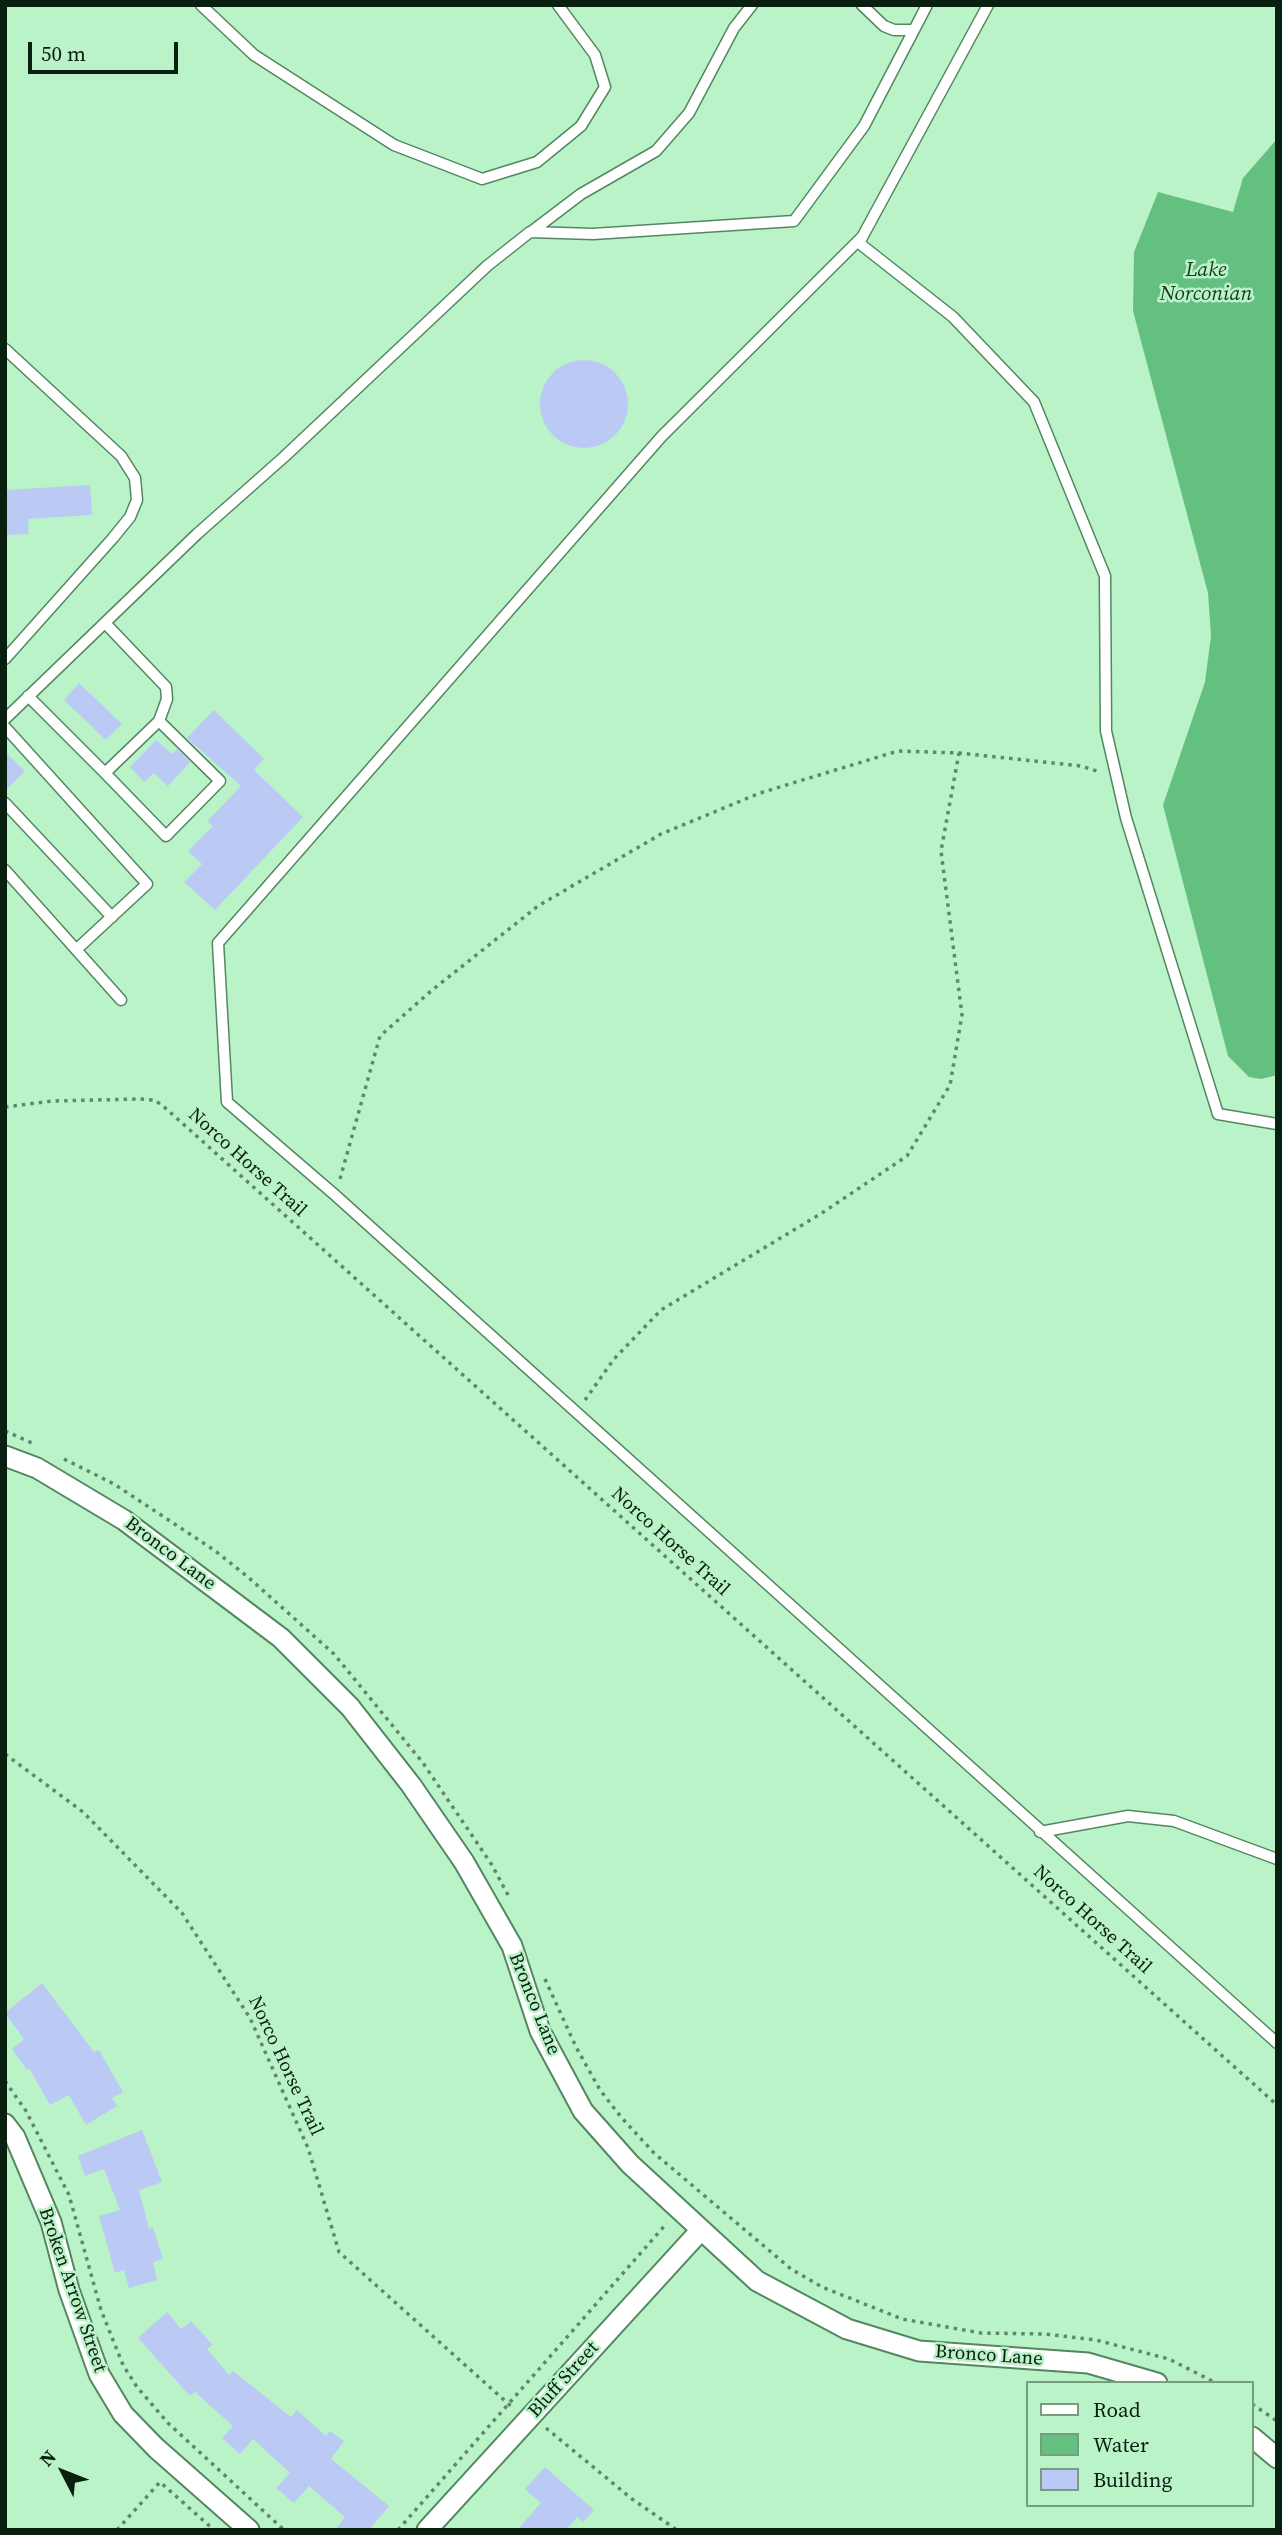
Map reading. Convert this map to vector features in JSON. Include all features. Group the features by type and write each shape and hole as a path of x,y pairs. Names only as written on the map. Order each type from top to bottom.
{"street":[{"name":"Bronco Lane","path":"5,1456 37,1468 124,1520 281,1638 351,1707 411,1785 464,1863 512,1946 540,2031 583,2111 678,2210 757,2281 847,2329 919,2351 1088,2363 1150,2381"},
{"name":"Broken Arrow Street","path":"5,2124 15,2137 51,2222 69,2290 105,2384 123,2414 156,2448 249,2530"},
{"name":"Bluff Street","path":"427,2530 700,2231"},
{"path":"1254,2439 1277,2458"}],"lane":[{"path":"201,5 254,55 394,145 482,178 537,162 582,125 605,87 595,55 558,5"},
{"path":"5,719 197,534 284,457 487,266 581,194 656,151 689,113 734,28 752,5"},
{"path":"862,5 884,26 894,30 914,30"},
{"path":"530,232 593,234 794,221 864,126 927,5"},
{"path":"988,5 859,243 953,317 1034,402 1105,576 1106,731 1126,818 1217,1114 1277,1124"},
{"path":"863,236 662,436 218,943 227,1102 335,1195 1277,2043"},
{"path":"5,349 121,456 135,478 137,500 130,517 113,538 5,659"},
{"path":"105,773 159,722 167,699 166,687 106,624"},
{"path":"28,696 166,836 220,782 159,722"},
{"path":"5,727 147,884 77,949"},
{"path":"5,803 112,917"},
{"path":"5,870 121,1000"},
{"path":"1040,1832 1128,1816 1174,1821 1277,1859"}],"path":[{"path":"335,1195 380,1036 538,905 661,834 760,793 898,751 959,753 1081,766 1117,778"},
{"path":"576,1413 614,1359 661,1310 822,1213 907,1156 950,1085 962,1015 941,851 959,753"},
{"name":"Norco Horse Trail","path":"5,1107 52,1101 139,1099 154,1100 162,1105 1277,2105"},
{"path":"5,1431 35,1445"},
{"path":"55,1455 114,1485 214,1550 334,1654 424,1763 492,1865 509,1896"},
{"name":"Norco Horse Trail","path":"5,1754 83,1812 183,1913 250,2018 308,2148 339,2252 508,2406 531,2416 632,2498 677,2530"},
{"path":"545,1977 576,2047 600,2090 621,2117 654,2153 791,2269 822,2287 902,2319 981,2333 1045,2334 1096,2340 1168,2360 1212,2381"},
{"path":"5,2081 26,2111 69,2195 101,2310 114,2346 130,2376 168,2423 284,2530"},
{"path":"398,2530 678,2210"},
{"path":"1254,2405 1277,2421"},
{"path":"117,2530 160,2482 214,2530"}],"water":[{"name":"Lake Norconian","path":"1277,139 1277,1075 1261,1079 1249,1077 1228,1056 1163,805 1205,682 1211,636 1208,593 1133,311 1134,252 1158,192 1233,212 1243,178"}],"building":[{"path":"584,360 601,364 615,373 624,387 628,404 624,421 615,435 601,444 584,448 567,444 553,435 544,421 540,404 544,387 553,373 567,364"},
{"path":"90,485 92,515 28,519 29,534 7,535 5,490"},
{"path":"79,683 122,724 106,740 64,700"},
{"path":"214,710 264,759 254,770 303,817 215,910 184,882 202,864 188,851 213,826 207,821 241,786 187,738"},
{"path":"156,740 172,754 177,749 190,762 168,786 154,773 144,782 130,767"},
{"path":"5,752 25,771 5,791"},
{"path":"42,1983 94,2052 99,2050 123,2092 112,2098 117,2106 86,2125 69,2095 50,2105 29,2068 27,2070 12,2049 24,2039 5,2013"},
{"path":"142,2130 162,2182 139,2190 149,2228 153,2227 163,2259 153,2262 157,2280 129,2288 124,2270 115,2273 99,2216 120,2210 104,2169 85,2176 78,2156"},
{"path":"167,2312 181,2329 191,2321 213,2345 207,2349 229,2375 233,2371 291,2417 297,2410 326,2436 330,2431 344,2441 331,2459 389,2506 369,2530 335,2530 345,2517 309,2486 294,2503 276,2488 290,2473 253,2439 240,2454 222,2438 233,2426 195,2392 190,2396 138,2338"},
{"path":"545,2467 594,2510 583,2522 577,2517 566,2530 517,2530 541,2503 525,2489"}]}
